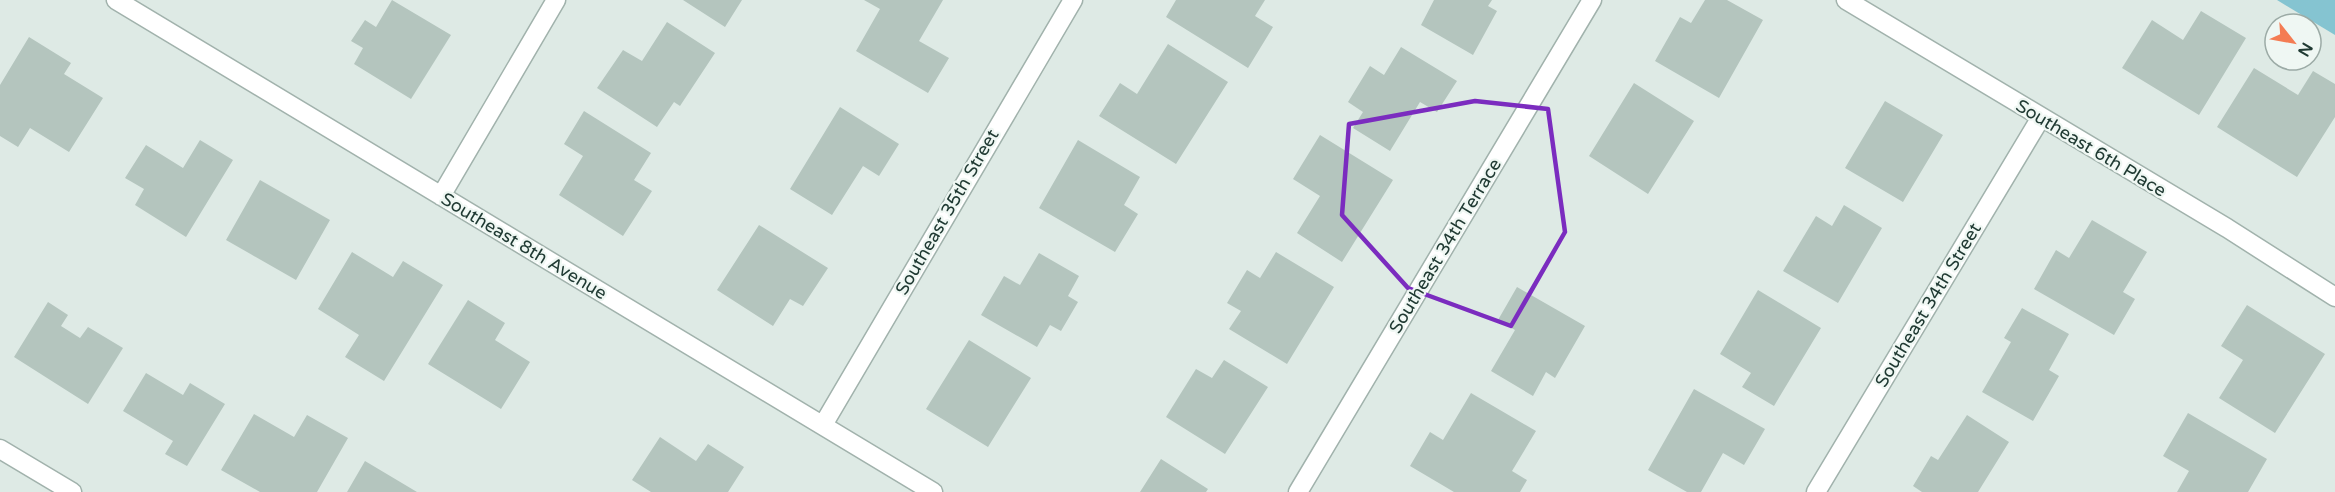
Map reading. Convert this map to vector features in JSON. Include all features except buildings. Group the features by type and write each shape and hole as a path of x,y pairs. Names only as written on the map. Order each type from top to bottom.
{"street":[{"name":"Southeast 8th Avenue","path":"116,0 933,492"},
{"path":"441,196 556,0"},
{"name":"Southeast 35th Street","path":"823,425 1073,0"},
{"name":"Southeast 34th Terrace","path":"1298,492 1592,0"},
{"name":"Southeast 6th Place","path":"1845,0 2040,119 2227,228 2335,297"},
{"name":"Southeast 34th Street","path":"1816,492 2040,119"},
{"path":"0,449 72,492"}],"highlighted area":[{"path":"1475,101 1548,109 1565,232 1511,326 1408,288 1342,215 1349,124"}],"water":[{"path":"2277,0 2335,0 2335,35 2323,28 2323,12 2297,12"}]}
